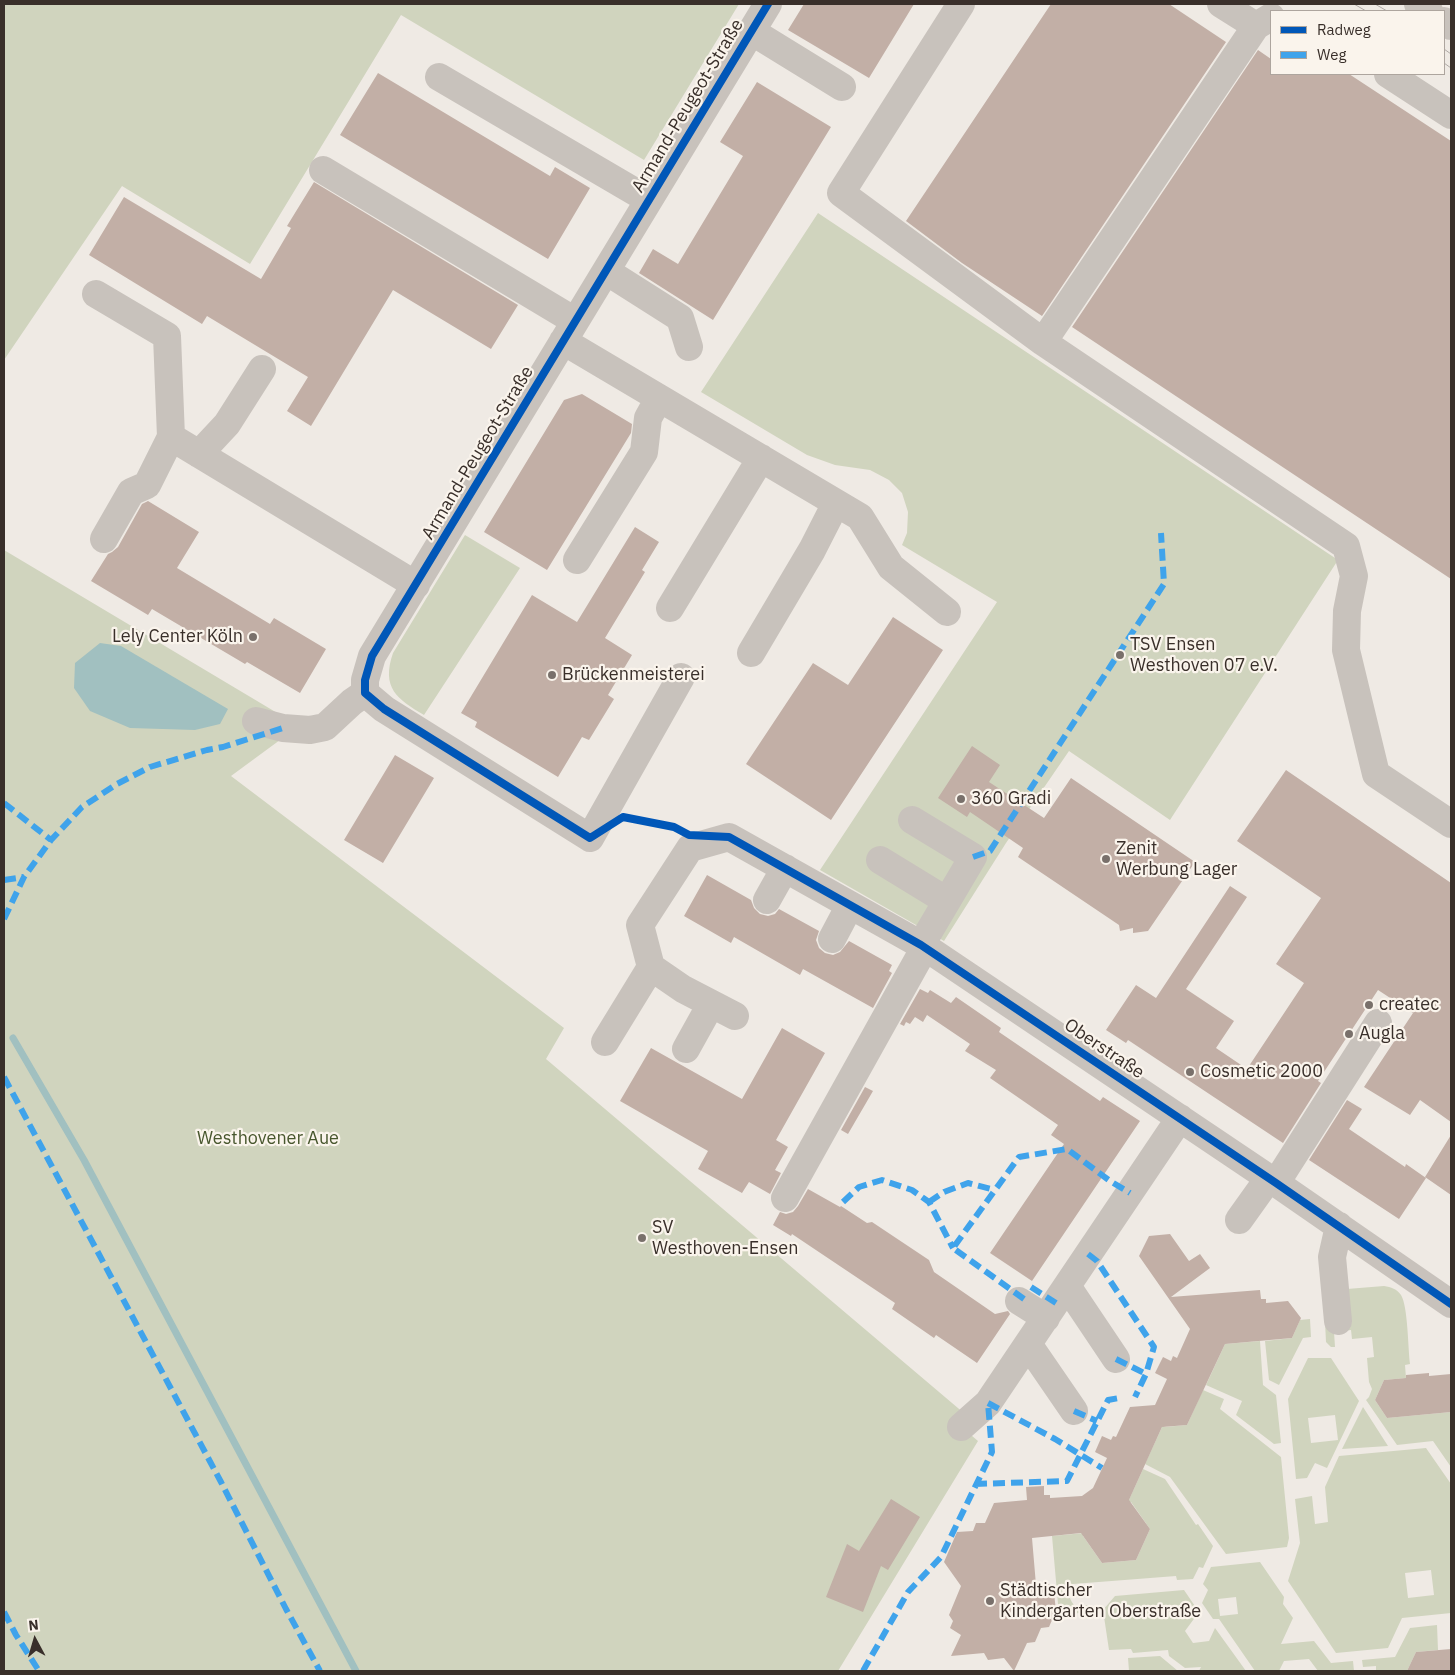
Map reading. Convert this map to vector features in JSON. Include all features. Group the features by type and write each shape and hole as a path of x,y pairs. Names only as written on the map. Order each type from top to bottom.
{"street":[{"name":"Armand-Peugeot-Straße","path":"365,692 365,680 372,656 768,4"},
{"path":"961,4 842,193 1043,342 1346,546 1354,576 1347,611 1346,650 1376,774 1451,824"},
{"path":"1043,342 1263,21 1221,4"},
{"path":"751,31 842,87"},
{"path":"1390,75 1451,116"},
{"path":"439,78 649,200"},
{"path":"323,170 569,331 659,398 860,517 892,567 947,612"},
{"path":"606,270 680,318 689,347"},
{"path":"96,294 167,336 171,437 147,485 130,492 104,539"},
{"path":"199,454 227,424 262,369"},
{"path":"577,560 644,452 648,418 659,398"},
{"path":"171,437 416,585"},
{"path":"670,608 761,458"},
{"path":"751,653 812,550 836,503"},
{"path":"256,721 283,728 310,730 325,727 365,692 384,709 590,838 681,677"},
{"path":"785,1198 947,901 973,857 912,820"},
{"name":"Oberstraße","path":"651,967 640,925 690,848 729,837 923,946 1273,1181 1451,1304"},
{"path":"880,860 947,901"},
{"path":"767,900 785,868"},
{"path":"832,939 850,905"},
{"path":"605,1042 651,967 683,989 735,1016"},
{"path":"686,1049 711,1004"},
{"path":"1239,1220 1273,1181 1378,1023"},
{"path":"961,1427 988,1404 1015,1352 1046,1318 1180,1118"},
{"path":"1338,1321 1332,1257 1339,1226"},
{"path":"1067,1286 1116,1360"},
{"path":"1019,1301 1046,1318"},
{"path":"1015,1352 1074,1411"}],"green space":[{"path":"4,4 739,4 644,160 401,15 250,264 122,186 4,360"},
{"path":"818,213 1338,560 1170,820 1069,751 1006,843 944,941 820,870 997,602 902,545 907,533 908,512 902,493 889,480 870,470 835,465 807,455 701,392"},
{"path":"465,535 520,568 424,715 399,698 394,691 390,684 390,665 393,653"},
{"name":"Westhovener Aue","path":"4,550 299,726 231,776 564,1028 546,1059 965,1414 958,1424 978,1441 838,1671 4,1671"},
{"path":"1384,1286 1398,1291 1403,1301 1410,1364 1405,1365 1406,1378 1384,1380 1375,1400 1387,1418 1451,1412 1451,1467 1433,1441 1397,1445 1366,1400 1372,1389 1369,1382 1367,1358 1374,1357 1372,1337 1352,1339 1351,1330 1334,1332 1335,1347 1331,1347 1326,1342 1325,1322 1347,1289"},
{"path":"1310,1319 1311,1337 1303,1338 1279,1385 1269,1380 1265,1341 1292,1338 1300,1320"},
{"path":"1260,1341 1263,1385 1276,1395 1281,1443 1274,1444 1236,1415 1242,1401 1206,1385 1225,1344"},
{"path":"1308,1358 1331,1358 1359,1401 1327,1468 1315,1463 1307,1478 1296,1479 1288,1399","holes":["1335,1415 1338,1440 1311,1443 1308,1418"]},
{"path":"1203,1390 1224,1399 1220,1409 1281,1457 1289,1538 1287,1547 1226,1554 1170,1477 1145,1464 1163,1425 1165,1427 1187,1425"},
{"path":"1363,1407 1388,1446 1342,1449"},
{"path":"1426,1448 1451,1484 1451,1613 1402,1618 1388,1648 1336,1653 1288,1581 1300,1543 1295,1499 1312,1496 1315,1524 1328,1522 1325,1487 1339,1456","holes":["1431,1570 1434,1595 1408,1598 1405,1573"]},
{"path":"1143,1469 1165,1479 1196,1525 1198,1524 1213,1546 1203,1568 1199,1567 1193,1579 1177,1580 1176,1576 1073,1584 1069,1595 1072,1602 1074,1605 1089,1605 1090,1612 1059,1615 1052,1536 1084,1533 1083,1536 1102,1563 1136,1560 1150,1529 1131,1502 1128,1502"},
{"path":"1260,1562 1284,1597 1283,1604 1293,1618 1281,1644 1314,1641 1331,1663 1353,1661 1354,1671 1318,1671 1309,1659 1284,1661 1279,1671 1255,1671 1219,1619 1213,1619 1202,1603 1208,1590 1203,1584 1211,1567","holes":["1236,1597 1238,1614 1220,1616 1218,1599"]},
{"path":"1184,1590 1199,1612 1185,1631 1193,1643 1209,1641 1215,1628 1246,1671 1199,1671 1201,1667 1185,1668 1169,1656 1168,1650 1133,1653 1131,1649 1109,1650 1103,1610 1115,1596"},
{"path":"1437,1625 1438,1650 1416,1652 1407,1671 1376,1671 1376,1666 1363,1667 1362,1660 1395,1657 1410,1628"},
{"path":"1160,1656 1178,1671 1129,1671 1128,1658"}],"water":[{"path":"100,643 121,646 228,709 220,724 195,730 130,728 90,711 74,688 75,663"}],"building":[{"path":"804,4 914,4 869,78 788,30"},
{"path":"1051,4 1169,4 1226,42 1042,316 962,263 906,221"},
{"path":"1258,50 1270,58 1270,75 1351,75 1451,141 1451,579 1072,327"},
{"path":"378,73 550,176 555,167 590,188 548,259 340,135"},
{"path":"757,82 831,127 713,320 639,273 653,249 678,264 743,156 720,142"},
{"path":"314,182 518,305 491,349 393,290 311,426 287,411 308,377 207,316 202,324 89,255 124,197 261,279 291,228 287,226"},
{"path":"582,394 632,424 631,433 547,570 484,532 564,400"},
{"path":"148,501 199,532 177,568 270,624 274,618 326,649 300,693 247,662 245,664 152,609 148,615 91,581 108,554 118,547 142,504"},
{"name":"Brückenmeisterei","path":"635,527 659,542 642,570 645,572 605,638 632,655 608,695 614,699 589,740 582,737 558,777 475,727 477,722 461,713 532,595 577,622"},
{"path":"893,617 943,650 831,820 746,764 813,663 848,685"},
{"name":"Zenit Werbung Lager","path":"972,746 1000,765 989,782 1044,818 1071,778 1195,862 1148,931 1133,933 1133,928 1120,931 1119,925 1018,857 1023,848 970,812 967,817 938,798"},
{"path":"395,755 434,778 383,863 344,840"},
{"path":"1286,770 1451,883 1451,1122 1420,1100 1410,1115 1364,1087 1413,1013 1378,990 1318,1081 1321,1083 1283,1143 1128,1040 1126,1043 1106,1030 1136,985 1156,998 1230,886 1247,897 1186,989 1234,1021 1216,1048 1247,1069 1304,983 1276,964 1321,898 1237,841"},
{"path":"707,875 751,900 754,908 760,914 768,916 775,914 779,909 819,931 816,940 819,948 825,953 833,955 840,952 849,941 892,965 889,971 892,973 873,1008 803,969 800,975 734,937 731,943 684,916"},
{"path":"920,989 928,993 930,990 951,1003 956,997 1001,1028 999,1032 1100,1101 1103,1097 1140,1121 1032,1281 990,1253 1064,1144 1051,1135 1058,1125 990,1078 996,1070 965,1051 970,1044 927,1015 923,1022 915,1017 910,1024 906,1022 904,1026 900,1024"},
{"path":"782,1028 825,1053 776,1140 788,1147 775,1170 781,1173 770,1194 749,1182 742,1193 698,1169 708,1151 620,1101 651,1048 742,1099"},
{"path":"865,1087 873,1091 848,1134 841,1130"},
{"path":"1347,1100 1362,1109 1349,1129 1405,1167 1406,1164 1426,1178 1399,1219 1309,1160"},
{"path":"1451,1135 1451,1195 1425,1177"},
{"path":"808,1189 841,1206 867,1223 872,1222 929,1260 934,1272 995,1314 1008,1311 1010,1314 977,1363 936,1335 934,1338 892,1309 895,1303 792,1234 791,1236 773,1225 780,1212 786,1214 793,1212"},
{"path":"1170,1234 1189,1261 1200,1254 1210,1268 1171,1297 1260,1290 1261,1299 1266,1299 1266,1303 1288,1301 1301,1318 1292,1338 1225,1344 1187,1425 1162,1427 1129,1500 1150,1529 1136,1560 1102,1563 1081,1533 1032,1538 1036,1585 1053,1584 1057,1620 1052,1620 1049,1627 1041,1628 1035,1642 1027,1643 1014,1671 1004,1658 988,1660 984,1653 951,1656 961,1635 950,1628 953,1621 949,1615 961,1586 944,1562 957,1532 973,1531 976,1523 985,1523 994,1503 1027,1500 1026,1487 1044,1486 1044,1495 1050,1495 1050,1498 1082,1496 1093,1488 1107,1458 1095,1452 1102,1436 1111,1440 1113,1436 1116,1437 1130,1407 1155,1405 1167,1379 1155,1373 1163,1357 1171,1361 1173,1356 1177,1358 1190,1329 1139,1256 1149,1236"},
{"path":"1429,1373 1429,1376 1451,1374 1451,1412 1387,1418 1375,1400 1384,1380 1406,1378 1406,1375"},
{"path":"891,1499 920,1517 888,1570 881,1566 863,1612 826,1597 847,1544 859,1551"},
{"path":"1451,1649 1451,1671 1407,1671 1416,1652"}],"waterway":[{"path":"13,1038 84,1160 356,1671"}],"tram line":[{"path":"1354,4 1364,10"},
{"path":"1375,4 1385,10"},
{"path":"1445,50 1451,54"},
{"path":"1445,64 1451,68"}],"marked path":[{"path":"973,857 990,851 1164,584 1161,533"},
{"path":"4,919 24,877 51,840 82,807 117,784 150,767 283,728"},
{"path":"4,803 51,840"},
{"path":"4,880 24,877"},
{"path":"4,1077 320,1671"},
{"path":"1024,1299 953,1248 1019,1157 1067,1149 1110,1181 1130,1193"},
{"path":"843,1202 859,1187 882,1180 912,1190 929,1202 953,1248"},
{"path":"929,1202 944,1192 968,1183 995,1190"},
{"path":"1088,1254 1097,1261 1154,1347 1146,1374 1135,1397"},
{"path":"1031,1287 1056,1303"},
{"path":"1116,1359 1146,1374"},
{"path":"975,1484 1067,1481 1108,1400 1119,1398"},
{"path":"988,1403 1055,1439 1102,1468"},
{"path":"863,1671 908,1592 941,1557 992,1452 988,1403"},
{"path":"1074,1411 1097,1421"},
{"path":"4,1612 39,1671"}],"cycle path":[{"path":"768,4 372,656 365,680 365,693 384,709 590,838 623,817 674,827 689,835 729,837 921,945 1276,1183 1451,1304"}],"place":[{"name":"Lely Center Köln","path":"253,637"},
{"name":"TSV Ensen Westhoven 07 e.V.","path":"1120,655"},
{"name":"Brückenmeisterei","path":"552,675"},
{"name":"360 Gradi","path":"961,799"},
{"name":"Zenit Werbung Lager","path":"1106,859"},
{"name":"createc","path":"1369,1005"},
{"name":"Augla","path":"1349,1034"},
{"name":"Cosmetic 2000","path":"1190,1072"},
{"name":"SV Westhoven-Ensen","path":"642,1238"},
{"name":"Städtischer Kindergarten Oberstraße","path":"990,1601"}]}
